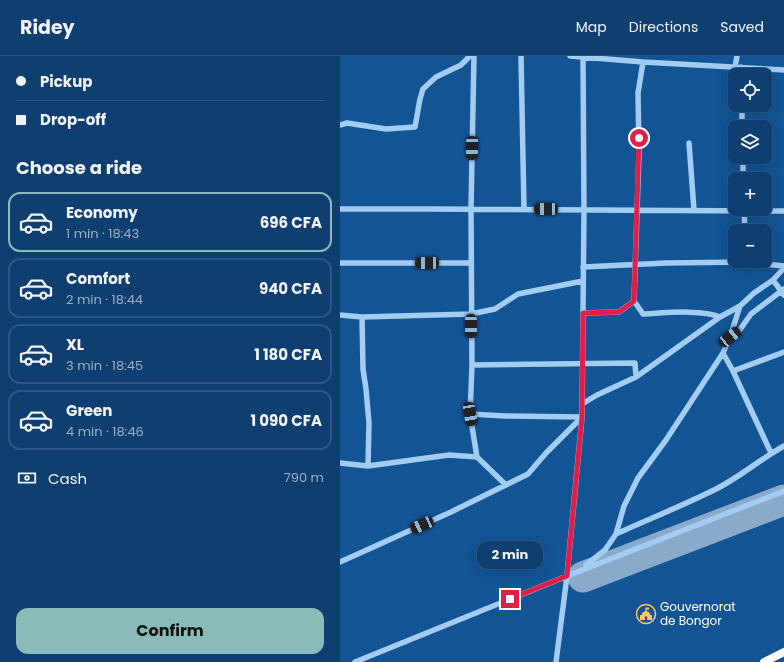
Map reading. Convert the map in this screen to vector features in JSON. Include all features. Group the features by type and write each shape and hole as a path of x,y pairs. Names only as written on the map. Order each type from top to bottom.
{"highway":[{"path":"764,662 784,652"}],"street":[{"path":"340,125 347,123 386,129 415,127 423,89 436,78 460,65 470,56"},
{"path":"474,56 471,209 472,365 470,414 478,457 506,485"},
{"path":"522,56 524,209"},
{"path":"570,56 643,62 784,70"},
{"path":"556,662 567,576 582,417 584,210 583,56"},
{"path":"737,56 738,67"},
{"path":"643,62 638,93 639,153 634,301 643,314 676,312 714,314 720,317"},
{"path":"689,142 694,210"},
{"path":"340,209 728,210"},
{"path":"772,211 784,211"},
{"path":"583,266 728,262"},
{"path":"340,263 471,263"},
{"path":"772,265 784,267"},
{"path":"582,404 597,395 636,377 720,317 740,306 754,293 772,280 784,267"},
{"path":"730,337 738,331 751,314 783,292 772,280"},
{"path":"340,315 362,317 471,314 495,309 518,294 583,281"},
{"path":"583,313 619,312 634,301"},
{"path":"567,576 590,563 605,550 616,534 624,506 638,478 666,440 723,353 740,306"},
{"path":"362,317 363,369 369,423 368,466"},
{"path":"733,371 784,352"},
{"path":"723,353 733,371 771,453"},
{"path":"472,365 636,363 636,377"},
{"path":"470,414 582,417"},
{"path":"340,562 451,512 528,474 546,453 582,417"},
{"path":"616,534 714,490 736,478 771,453 784,446"},
{"path":"340,463 368,466 449,455 478,457"},
{"path":"355,662 567,576 784,491"}],"runway":[{"path":"583,577 784,500"}],"place":[{"name":"Gouvernorat de Bongor","path":"646,614"}],"route":[{"path":"510,599 567,576 582,417 583,313 619,312 634,301 639,138"}]}
